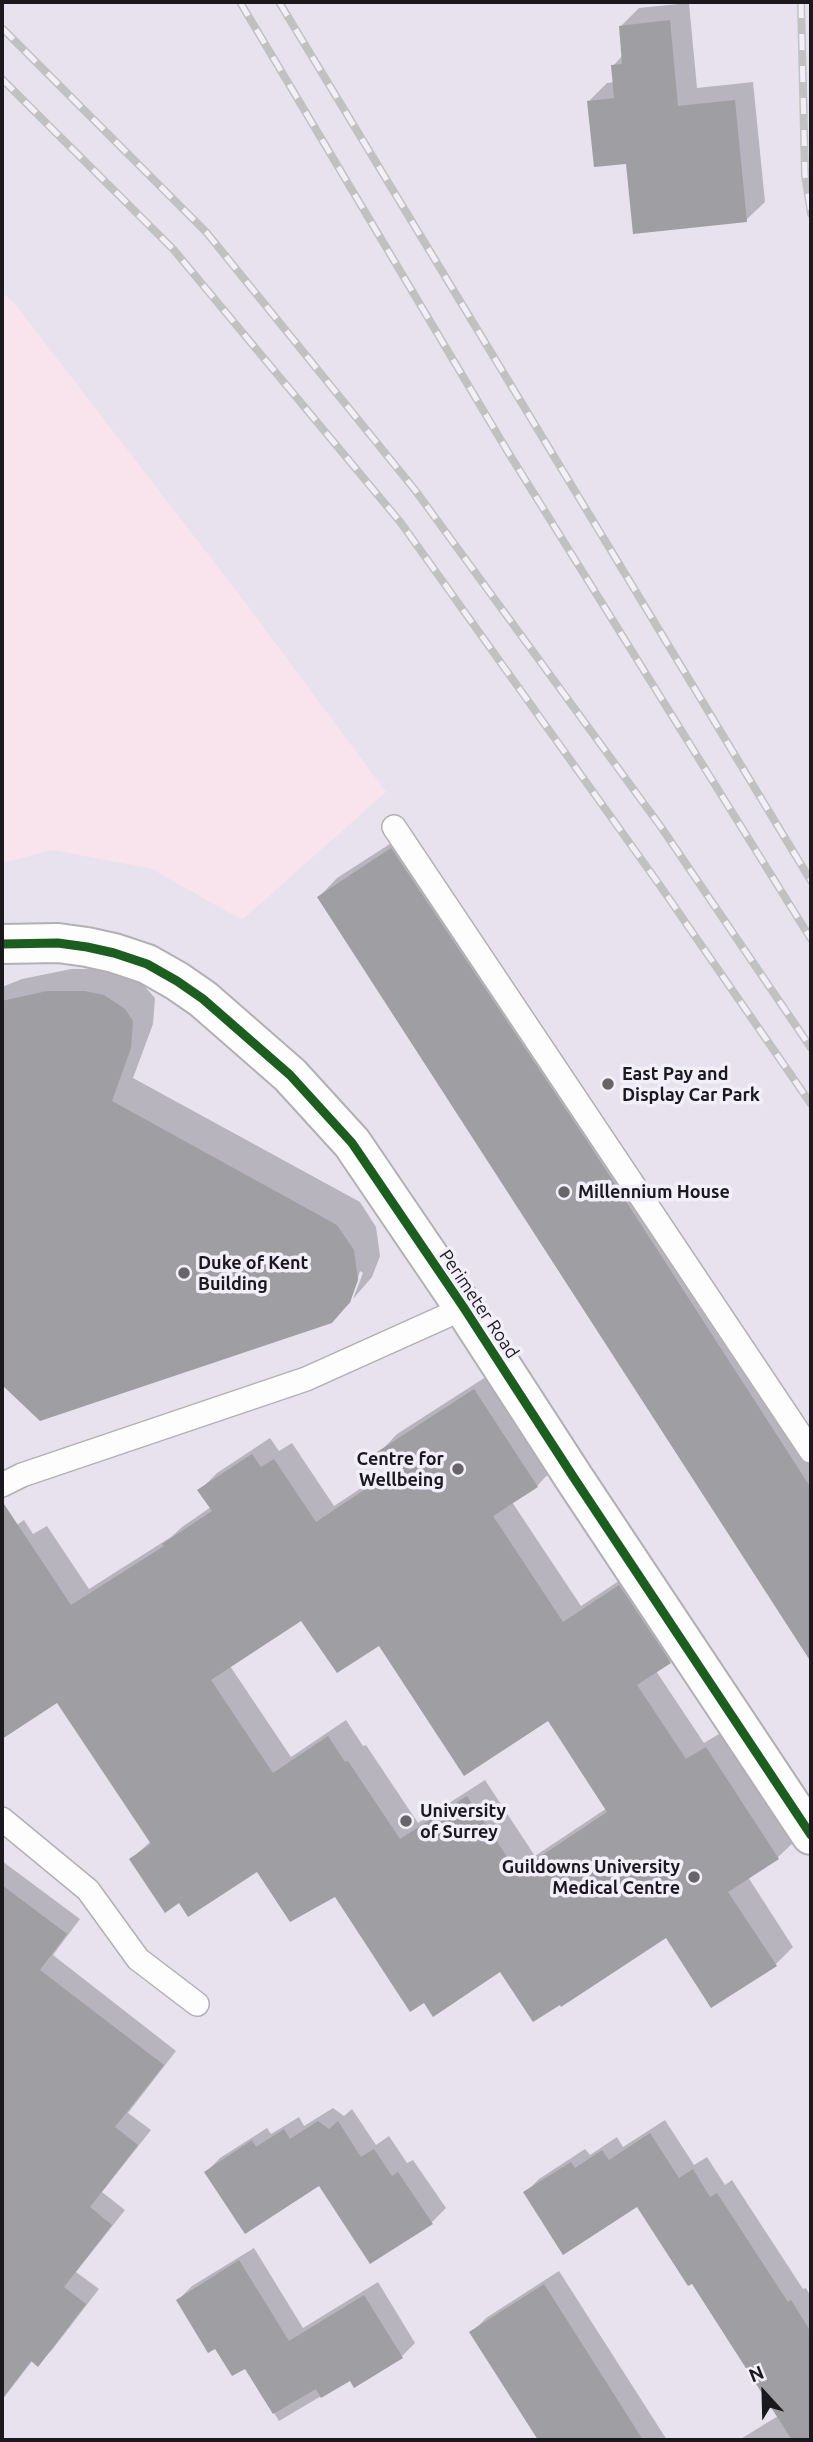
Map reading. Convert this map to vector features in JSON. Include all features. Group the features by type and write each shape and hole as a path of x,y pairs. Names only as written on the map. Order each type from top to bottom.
{"street":[{"name":"Perimeter Road","path":"2,944 58,943 114,953 147,964 177,981 203,999 290,1075 352,1143 464,1308 811,1835"}],"lane":[{"path":"394,827 811,1451"},
{"path":"2,1485 22,1475 306,1379 464,1308"},
{"path":"2,1819 88,1890 138,1959 197,2004"}],"shaded area":[{"name":"University of Surrey","path":"2,2 811,2 811,2440 2,2440"},
{"path":"2,292 15,304 244,601 386,792 242,920 152,869 53,850 2,863"}],"building":[{"path":"670,20 678,106 735,100 747,222 633,234 626,164 594,167 587,101 614,98 611,65 622,64 619,26"},
{"name":"Millennium House","path":"391,848 589,1144 811,1488 811,1662 317,897"},
{"name":"Duke of Kent Building","path":"47,991 85,991 104,995 125,1009 133,1021 131,1048 112,1101 337,1225 354,1250 358,1280 350,1302 332,1323 40,1421 2,1385 2,1001"},
{"path":"474,1389 538,1487 493,1516 563,1622 619,1585 671,1663 637,1685 686,1759 706,1747 779,1859 728,1892 777,1966 711,2008 666,1938 561,2007 560,2005 533,2022 500,1972 433,2017 424,2003 410,2012 335,1897 290,1922 257,1872 188,1917 179,1903 165,1913 129,1859 151,1844 57,1703 2,1739 2,1501 71,1605 164,1546 162,1544 212,1511 197,1490 252,1454 261,1467 274,1459 316,1522 391,1472 377,1452","holes":["301,1621 337,1673 379,1646 464,1776 548,1721 607,1812 517,1872 467,1796 400,1839 328,1736 273,1773 211,1680"]},
{"path":"2,1885 67,1934 40,1970 164,2065 115,2127 138,2145 90,2207 112,2225 64,2287 86,2304 38,2367 31,2361 2,2399"},
{"path":"318,2121 329,2129 338,2121 361,2157 374,2149 392,2176 398,2172 433,2224 370,2264 319,2186 245,2234 204,2172 252,2140 256,2147 284,2129 290,2139"},
{"path":"650,2133 679,2178 693,2169 710,2197 717,2193 788,2302 791,2300 811,2332 811,2440 792,2440 692,2284 688,2286 637,2207 563,2255 523,2192 571,2162 575,2168 602,2150 609,2160"},
{"path":"239,2260 289,2341 364,2295 403,2358 354,2388 350,2381 321,2398 316,2389 273,2414 245,2369 232,2376 215,2349 208,2353 176,2300"},
{"path":"544,2284 643,2440 538,2440 469,2332"}],"railway":[{"path":"240,2 508,452 811,939"},
{"path":"279,2 811,881"},
{"path":"801,2 805,175 811,214"},
{"path":"2,28 207,233 415,490 661,827 811,1048"},
{"path":"2,79 173,249 401,523 661,887 811,1104"}],"cycle path":[{"path":"2,944 58,943 87,947 147,964 177,981 203,999 290,1075 352,1143 464,1308 811,1835"}],"place":[{"name":"East Pay and Display Car Park","path":"608,1084"},
{"name":"Millennium House","path":"564,1192"},
{"name":"Duke of Kent Building","path":"184,1273"},
{"name":"Centre for Wellbeing","path":"458,1469"},
{"name":"University of Surrey","path":"406,1821"},
{"name":"Guildowns University Medical Centre","path":"694,1877"}]}
